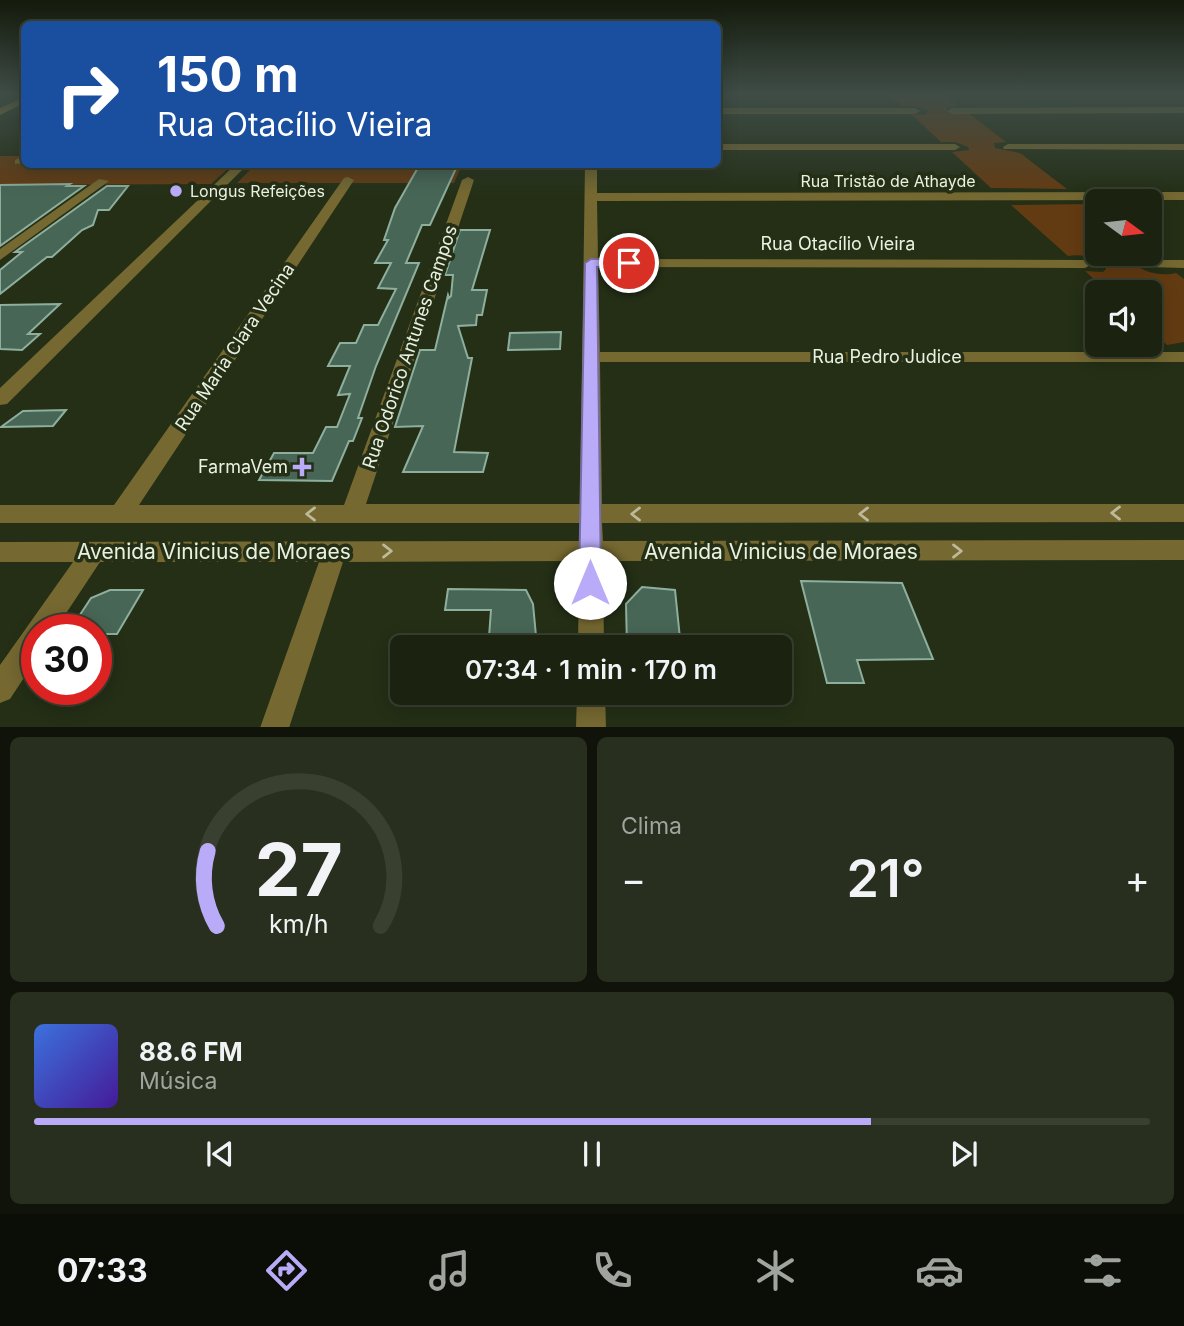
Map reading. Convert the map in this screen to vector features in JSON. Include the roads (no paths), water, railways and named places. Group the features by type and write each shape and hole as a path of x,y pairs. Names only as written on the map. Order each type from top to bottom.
{"street":[{"path":"721,147 955,147"},
{"path":"1008,147 1184,147"},
{"path":"0,399 239,168"},
{"path":"591,168 591,635"},
{"name":"Rua Maria Clara Vecina","path":"121,513 348,180"},
{"name":"Rua Odorico Antunes Campos","path":"351,515 468,180"},
{"path":"0,256 103,181"},
{"name":"Rua Tristão de Athayde","path":"592,197 1184,196"},
{"name":"Rua Otacílio Vieira","path":"591,263 1084,264"},
{"path":"1162,264 1184,264"},
{"name":"Rua Pedro Judice","path":"591,357 1184,357"},
{"name":"Avenida Vinicius de Moraes","path":"0,514 1184,513"},
{"name":"Avenida Vinicius de Moraes","path":"0,552 1184,550"},
{"path":"274,727 335,551"},
{"path":"51,614 94,552"},
{"path":"0,689 21,658"},
{"path":"591,705 592,727"}],"place":[{"name":"Longus Refeições","path":"176,191"},
{"name":"FarmaVem","path":"302,467"}]}
